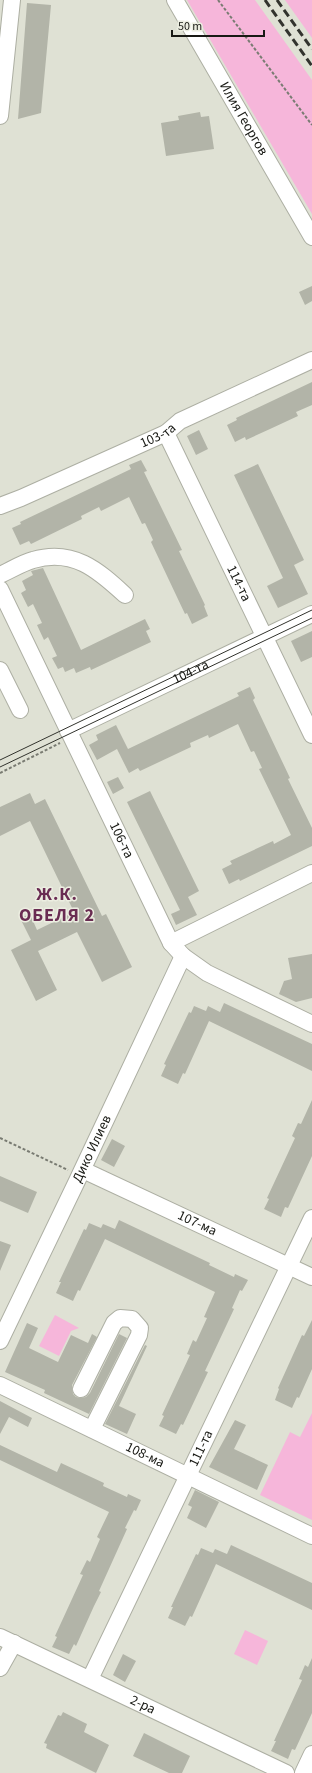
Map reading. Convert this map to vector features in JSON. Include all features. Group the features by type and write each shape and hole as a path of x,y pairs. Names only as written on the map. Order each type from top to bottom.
{"street":[{"path":"0,116 4,47 12,0"},
{"name":"Илия Георгов","path":"175,0 312,237"},
{"name":"103-та","path":"0,506 166,433 180,421 312,360"},
{"name":"114-та","path":"166,433 312,735"},
{"path":"0,575 32,560 49,556 67,557 85,563 104,576 125,595"},
{"name":"106-та","path":"2,597 171,943 183,956 207,973 312,1024"},
{"name":"104-та","path":"68,731 312,614"},
{"path":"0,670 20,710"},
{"path":"171,943 312,873"},
{"name":"Дико Илиев","path":"0,1341 183,956"},
{"name":"107-ма","path":"81,1173 312,1277"},
{"name":"111-та","path":"90,1679 312,1218"},
{"path":"81,1389 114,1323 120,1318 132,1319 140,1328 139,1335 92,1430"},
{"name":"108-ма","path":"0,1385 312,1536"},
{"path":"0,1668 7,1640"},
{"name":"2-ра","path":"7,1640 286,1773"},
{"path":"303,1773 312,1754"}],"path":[{"path":"218,0 312,125"},
{"path":"0,773 54,746"},
{"path":"0,1138 81,1173"}],"shaded area":[{"path":"187,0 255,0 312,80 312,214"},
{"path":"285,0 312,0 312,38"},
{"path":"55,1315 79,1328 71,1331 59,1356 39,1346"},
{"path":"312,1413 312,1520 260,1495 290,1432 300,1437"},
{"path":"245,1630 268,1641 257,1665 234,1654"}],"building":[{"path":"27,3 51,5 41,113 18,119"},
{"path":"200,112 201,117 209,116 214,149 166,156 161,123 179,120 178,116"},
{"path":"312,286 312,301 305,305 299,292"},
{"path":"312,382 312,405 296,412 298,416 246,440 245,437 235,442 227,425 237,420 236,418"},
{"path":"199,430 208,449 196,455 187,436"},
{"path":"141,460 147,471 144,472 182,550 179,551 205,605 204,606 208,616 192,624 187,613 185,614 151,542 153,540 145,523 142,524 129,497 101,511 99,507 81,516 82,519 31,544 29,541 20,545 12,528 21,524 20,522 131,469 129,465"},
{"path":"258,464 304,560 294,565 308,594 278,608 267,586 283,578 234,475"},
{"path":"43,568 81,650 145,619 150,629 146,631 151,642 91,670 90,667 76,673 74,668 65,672 63,667 58,669 52,658 57,656 48,637 44,640 37,625 42,623 33,604 28,607 21,593 26,590 22,581 33,575 31,571"},
{"path":"312,631 312,657 301,662 291,641"},
{"path":"250,687 255,698 253,700 290,778 288,779 312,828 312,846 240,881 239,879 229,884 222,869 232,864 230,861 273,841 274,844 291,835 259,769 262,768 254,751 251,752 238,724 209,738 208,735 190,743 191,747 140,771 138,768 129,773 117,749 97,760 89,745 98,740 96,735 116,725 128,749 239,696 237,693"},
{"path":"118,777 124,788 113,794 107,782"},
{"path":"150,791 199,891 188,897 197,915 176,925 171,914 180,910 127,802"},
{"path":"30,793 35,804 45,799 102,916 106,914 132,967 102,982 77,932 38,951 57,990 36,1001 11,950 31,940 20,918 30,914 37,930 74,912 30,821 0,836 0,807"},
{"path":"312,954 312,998 296,1002 279,994 284,981 292,979 288,958"},
{"path":"224,1003 312,1044 312,1071 209,1021 185,1074 183,1073 178,1084 161,1076 166,1065 164,1064 189,1012 191,1013 194,1006 206,1011 208,1006 220,1012"},
{"path":"312,1100 312,1156 288,1208 285,1207 281,1217 264,1209 269,1199 267,1198 295,1138 292,1136 298,1123 301,1124"},
{"path":"112,1139 125,1146 114,1167 101,1160"},
{"path":"0,1176 37,1192 28,1213 0,1201"},
{"path":"119,1220 210,1263 209,1265 234,1277 235,1274 248,1280 242,1291 240,1290 232,1308 234,1309 205,1371 208,1372 183,1425 181,1424 176,1434 159,1426 164,1416 162,1415 190,1355 187,1354 193,1340 196,1342 207,1318 204,1317 215,1292 105,1239 80,1291 78,1290 73,1301 56,1293 61,1282 59,1282 84,1229 86,1230 89,1223 101,1228 103,1224 115,1229"},
{"path":"0,1241 11,1245 0,1271"},
{"path":"312,1320 312,1369 299,1398 297,1397 292,1408 275,1400 279,1389 278,1388 302,1335 304,1336"},
{"path":"27,1323 38,1328 29,1348 58,1362 71,1335 88,1343 92,1334 97,1337 72,1385 73,1394 76,1397 81,1398 86,1397 90,1393 119,1334 127,1338 89,1414 44,1393 45,1390 5,1372"},
{"path":"145,1345 147,1346 119,1406 136,1414 127,1434 105,1424"},
{"path":"0,1401 32,1418 28,1427 9,1417 0,1434"},
{"path":"235,1420 246,1425 234,1449 268,1465 257,1490 209,1467"},
{"path":"0,1445 57,1472 61,1463 104,1483 103,1486 127,1497 128,1494 141,1500 125,1528 127,1529 99,1591 101,1592 76,1646 74,1644 69,1654 52,1647 57,1637 55,1636 83,1575 80,1574 87,1560 90,1562 100,1539 97,1537 109,1512 0,1460"},
{"path":"195,1490 219,1502 206,1528 187,1518 192,1507 188,1505"},
{"path":"231,1545 312,1583 312,1610 216,1564 192,1617 190,1616 185,1626 168,1618 173,1607 171,1607 196,1554 198,1555 201,1548 213,1553 215,1549 227,1554"},
{"path":"123,1654 136,1661 125,1682 113,1675"},
{"path":"312,1658 312,1713 295,1750 292,1749 288,1759 271,1751 276,1741 274,1741 302,1680 299,1679 305,1665 308,1667"},
{"path":"63,1712 87,1724 84,1732 109,1745 96,1773 46,1748 47,1744 44,1743 58,1715 61,1716"},
{"path":"144,1733 190,1756 182,1773 169,1773 133,1756"}],"tram line":[{"path":"0,760 312,610"},
{"path":"0,767 312,618"}],"railway":[{"path":"265,0 312,66"},
{"path":"277,0 312,49"}],"district":[{"name":"Ж.К. ОБЕЛЯ 2","path":"57,904"}]}
